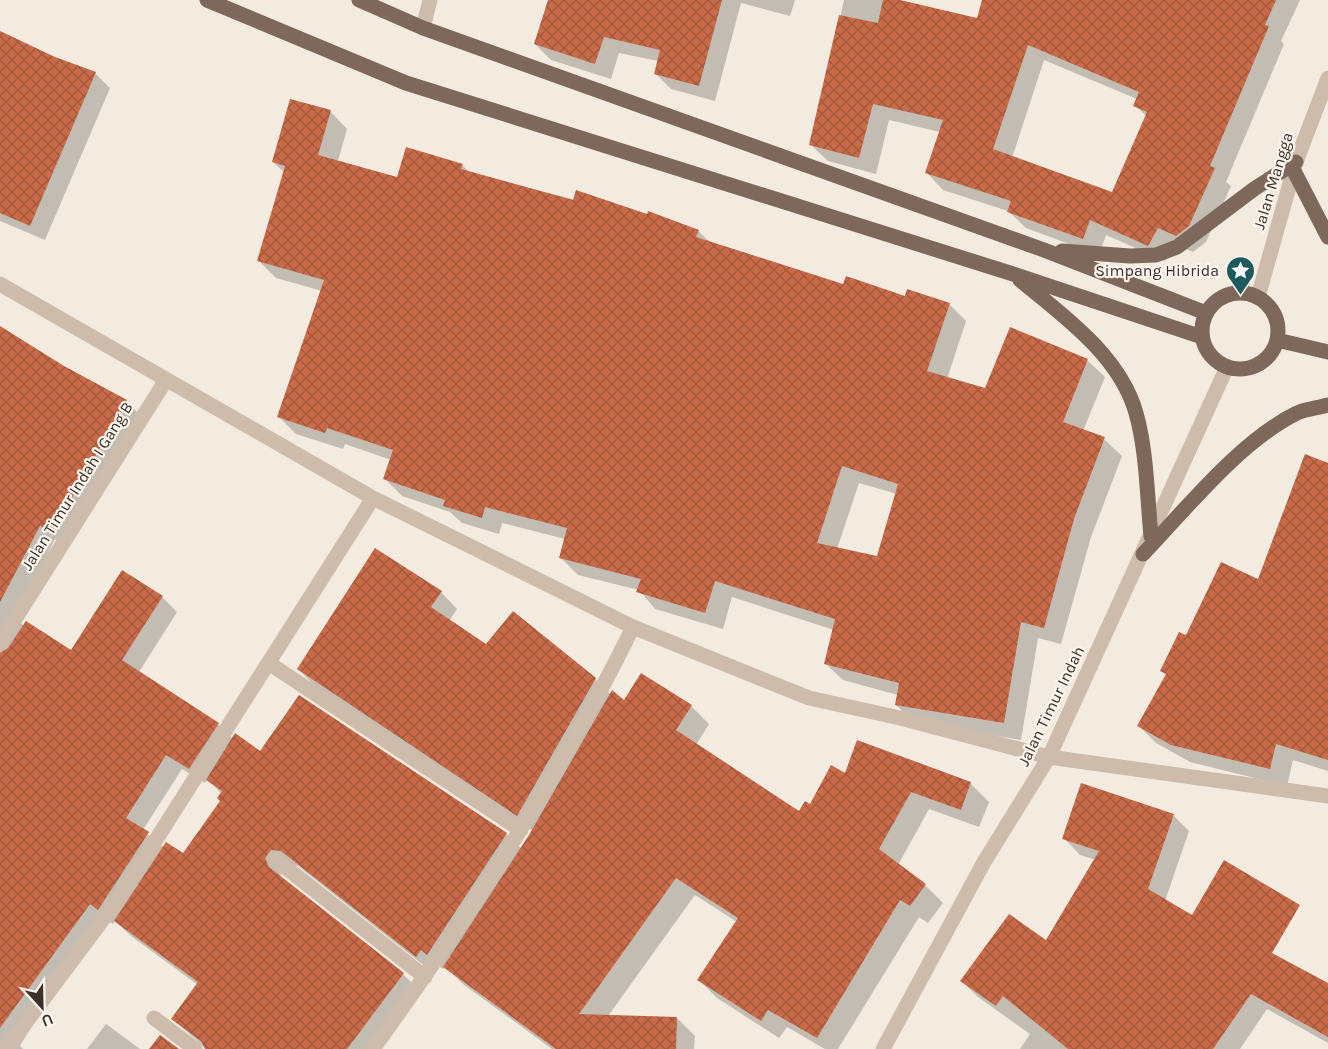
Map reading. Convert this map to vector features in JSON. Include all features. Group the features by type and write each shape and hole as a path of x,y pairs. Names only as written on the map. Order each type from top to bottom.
{"main road":[{"path":"207,0 406,83 1010,273 1202,337"},
{"path":"359,0 423,28 1044,250 1206,313"},
{"path":"1044,250 1130,256 1156,255 1177,247 1254,189 1295,166 1328,237"},
{"path":"1010,273 1102,351 1121,381 1136,412 1151,536"},
{"path":"1247,293 1258,297 1276,315 1279,327 1277,340 1270,354 1258,365 1243,369 1227,367 1211,356 1202,337 1206,313 1223,296 1247,293"},
{"path":"1277,340 1328,352"},
{"path":"1143,554 1217,476 1269,429 1298,412 1328,405"}],"street":[{"path":"423,28 430,0"},
{"name":"Jalan Mangga","path":"1258,297 1295,166 1328,78"},
{"path":"0,284 373,498 633,627 809,698 900,718 1049,757 1328,796"},
{"name":"Jalan Timur Indah","path":"883,1049 984,862 1049,757 1227,367"},
{"name":"Jalan Timur Indah I Gang B","path":"0,643 166,380"},
{"path":"6,1049 119,898 270,664 373,498"},
{"path":"373,1049 425,977 521,830 591,712 633,627"},
{"path":"270,664 521,830"},
{"path":"275,859 425,977"},
{"path":"154,1018 195,1049"}],"building":[{"path":"548,0 722,0 699,86 654,74 660,50 604,37 595,64 534,44"},
{"path":"883,0 900,0 977,18 982,0 1276,0 1265,25 1269,26 1210,166 1215,168 1189,226 1176,236 1158,228 1148,246 1090,220 1083,239 1007,212 1011,201 925,173 943,120 873,104 859,158 809,145 839,15 878,23","holes":["1028,45 1139,92 1133,106 1147,112 1112,192 993,149"]},
{"path":"0,31 55,57 96,72 30,226 0,213"},
{"path":"290,99 331,110 318,155 397,177 406,147 463,164 461,169 573,200 576,190 647,214 648,211 699,230 696,237 843,284 846,276 905,296 907,289 950,303 927,371 985,388 1010,327 1088,359 1063,422 1105,437 1074,519 1044,628 1021,622 1004,723 895,705 899,683 824,664 835,619 715,581 705,613 636,592 641,579 559,558 567,528 485,507 482,518 443,506 445,500 383,479 393,450 327,428 325,433 277,417 324,280 257,261 285,166 272,162","holes":["842,466 898,484 877,556 817,543"]},
{"path":"0,326 64,366 127,400 52,533 40,526 0,602"},
{"path":"1305,454 1328,463 1328,760 1276,744 1270,769 1171,745 1137,726 1166,674 1160,671 1179,632 1186,635 1221,562 1258,579"},
{"path":"375,548 442,591 431,607 486,644 513,611 596,678 517,816 297,669"},
{"path":"122,570 163,596 122,660 219,723 189,769 166,755 126,818 149,832 98,910 90,904 0,1028 0,653 8,648 26,621 71,650"},
{"path":"641,673 692,705 676,730 799,811 805,801 810,804 831,765 845,773 857,740 971,782 961,810 911,792 879,849 926,884 910,906 900,900 817,1038 768,1010 761,1021 697,980 738,918 676,878 579,1014 677,1017 676,1049 556,1049 443,967 529,835 612,690 624,700"},
{"path":"299,695 507,833 427,955 421,950 416,957 281,851 271,850 265,858 269,867 404,973 347,1049 205,1049 201,1041 171,1019 198,982 114,921 166,842 183,853 220,801 217,798 222,791 206,780 235,733 260,751"},
{"path":"1081,783 1174,814 1148,889 1192,915 1224,860 1300,905 1272,953 1328,983 1328,1037 1251,994 1213,1049 1068,1049 1003,996 996,1006 960,981 1009,914 1046,940 1099,851 1062,839"},
{"path":"160,1035 179,1049 149,1049"}],"place":[{"name":"Simpang Hibrida","path":"1240,296"}]}
